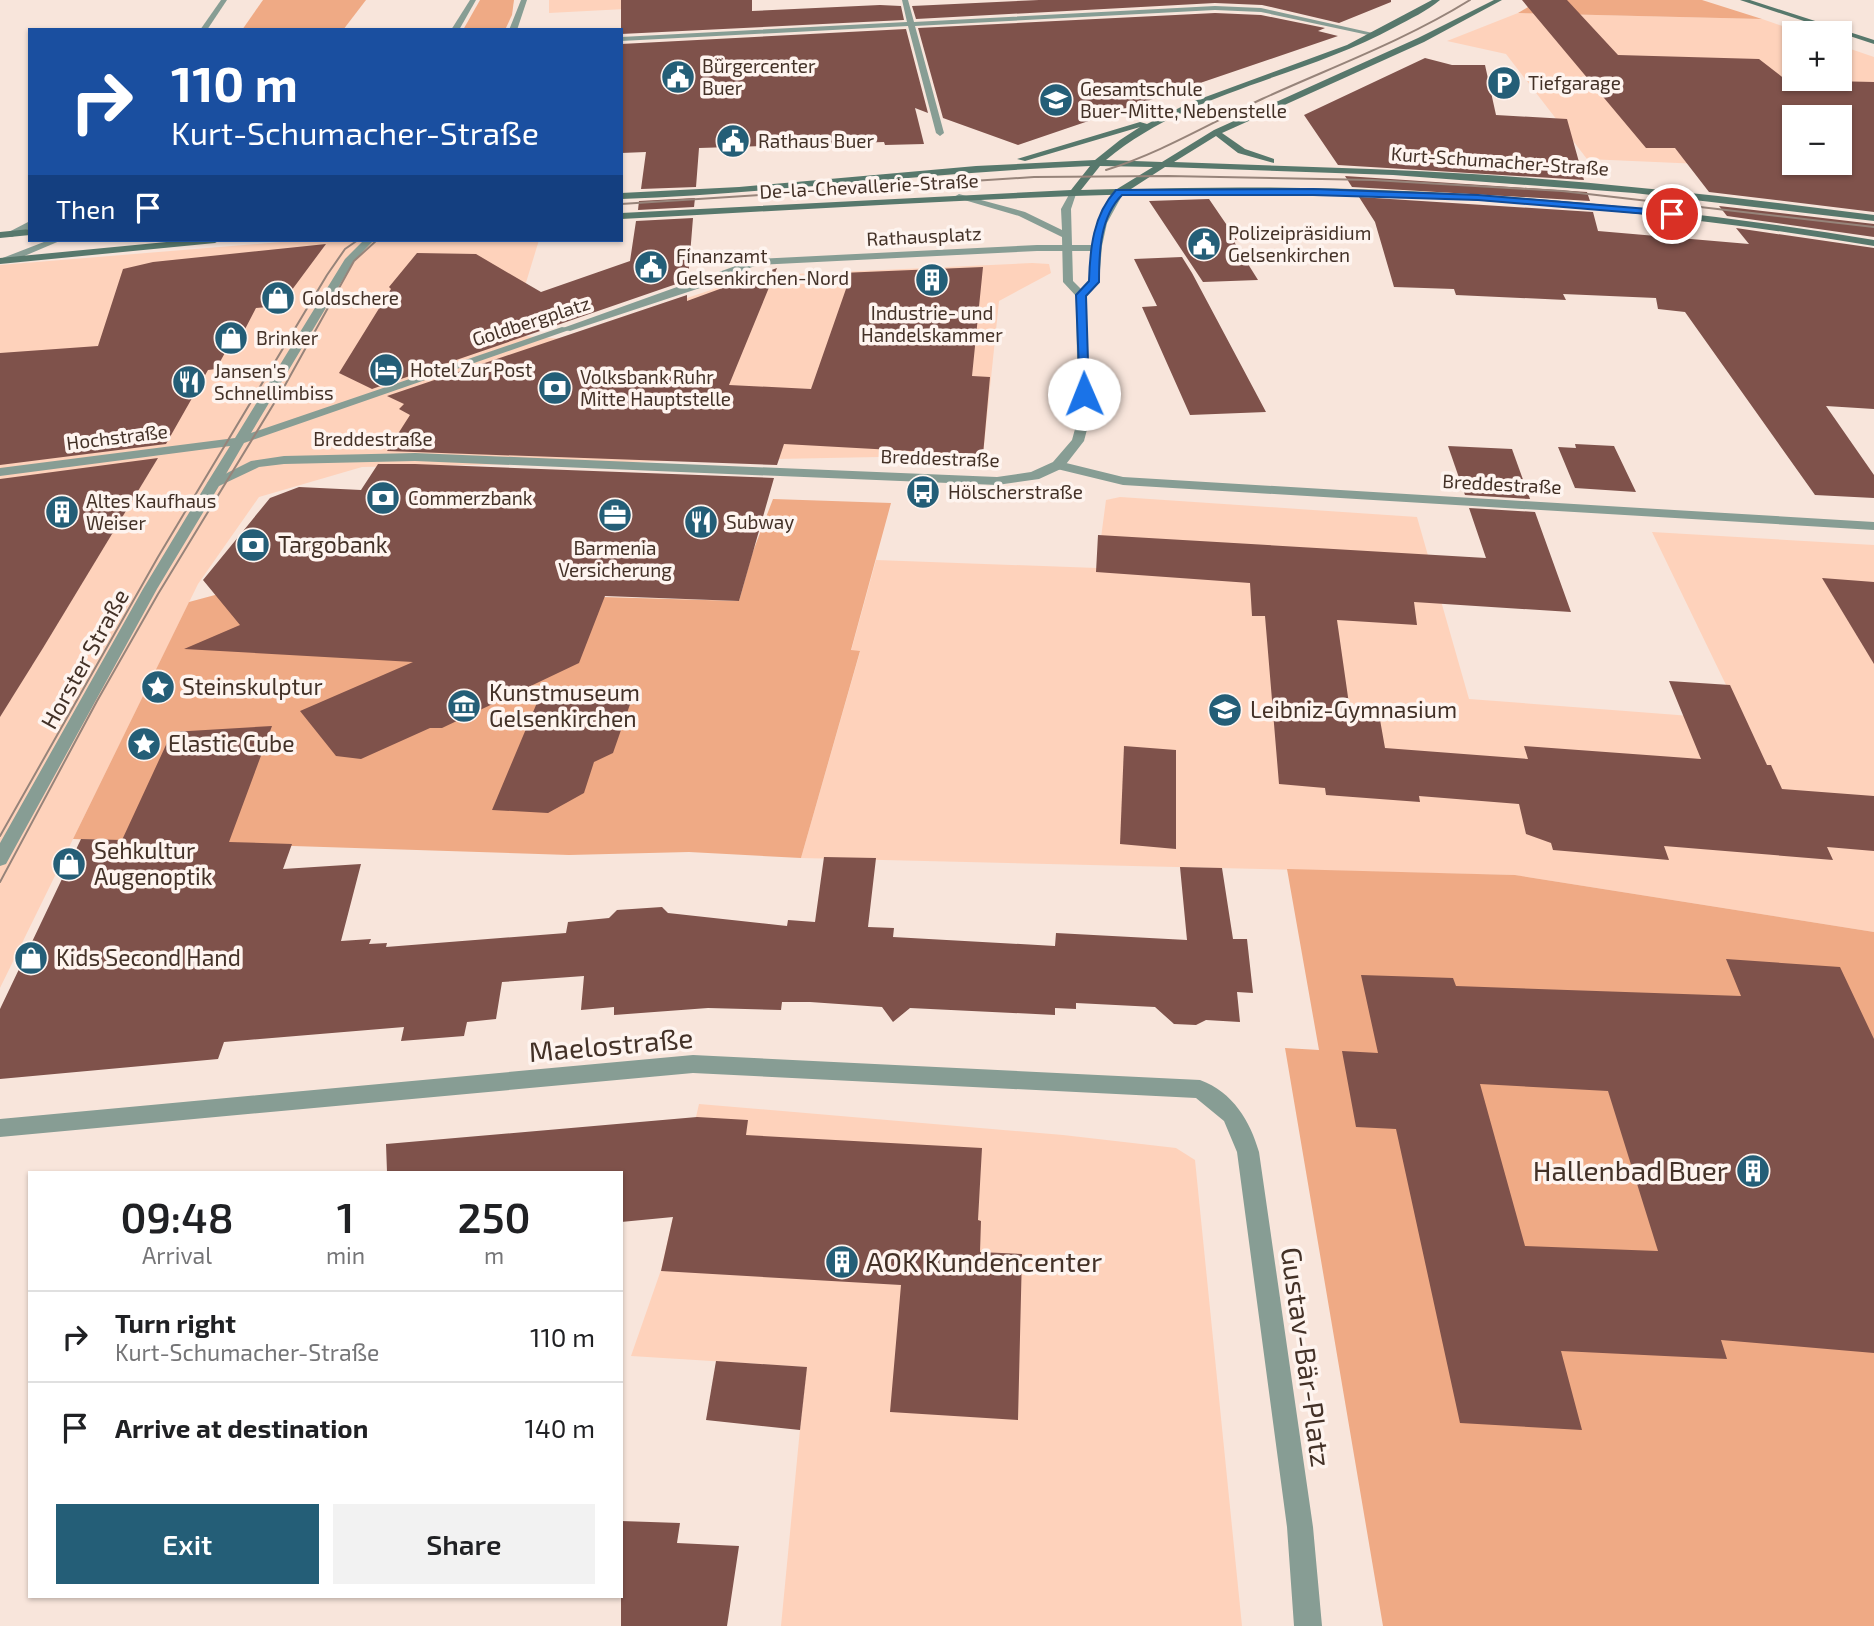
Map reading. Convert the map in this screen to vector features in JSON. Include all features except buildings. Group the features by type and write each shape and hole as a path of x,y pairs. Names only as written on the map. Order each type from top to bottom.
{"main road":[{"path":"991,166 1154,121 1338,52 1437,0"},
{"path":"1119,192 1217,132 1421,40 1499,0"},
{"path":"1743,0 1874,42"},
{"path":"1074,193 1082,176 1154,121"},
{"path":"1217,132 1225,142 1239,150 1291,167"},
{"name":"De-la-Chevallerie-Straße","path":"623,196 742,190 991,166 1097,163 1165,166"},
{"name":"Kurt-Schumacher-Straße","path":"1165,166 1291,167 1449,174 1610,186 1874,218"},
{"name":"De-la-Chevallerie-Straße","path":"623,216 959,197 1119,192"},
{"name":"Kurt-Schumacher-Straße","path":"1119,192 1313,192 1504,199 1635,209 1874,243"},
{"path":"4,235 28,232"},
{"path":"2,261 195,242"}],"street":[{"path":"204,28 224,0"},
{"path":"456,28 473,0"},
{"path":"514,28 524,0"},
{"path":"905,0 940,134"},
{"path":"623,39 1237,8 1261,10 1373,34"},
{"path":"1081,295 1094,282 1095,248 1108,205 1119,192"},
{"path":"1058,465 1078,441 1084,418 1081,295 1068,282 1066,242 1066,209 1074,193"},
{"path":"959,197 1022,214 1066,242"},
{"path":"4,235 28,225"},
{"path":"2,261 52,242"},
{"path":"214,483 350,259 367,242"},
{"name":"Rathausplatz","path":"755,262 1066,242 1095,248"},
{"name":"Goldbergplatz","path":"239,440 696,286 755,262"},
{"name":"Hochstraße","path":"0,472 239,440"},
{"name":"Breddestraße","path":"214,483 256,464 334,457 415,457 997,481 1034,476 1058,465 1123,481 1874,526"},
{"name":"Horster Straße","path":"0,859 149,589 214,483"},
{"name":"Maelostraße","path":"0,1128 693,1064 1158,1085 1200,1089 1222,1105"},
{"name":"Gustav-Bär-Platz","path":"1222,1105 1240,1124 1248,1152 1300,1527 1308,1626"}],"shaded area":[{"path":"263,0 366,0 345,28 243,28"},
{"path":"480,0 514,0 512,15 506,28 464,28"},
{"path":"549,0 682,0 682,6 549,13"},
{"path":"1540,0 1702,0 1762,19 1518,13"},
{"path":"1518,13 1762,19 1782,26 1782,91 1852,91 1852,49 1874,57 1874,181 1823,175 1852,175 1852,105 1782,105 1782,170 1746,166 1587,159 1506,54 1447,41"},
{"path":"281,242 538,242 510,335 564,339 753,276 1032,263 1049,264 1051,273 999,301 983,455 362,467 259,497 198,584 0,988 0,265"},
{"name":"Leibniz-Gymnasium","path":"1120,497 1417,517 1469,699 1743,720 1652,532 1874,545 1874,932 1514,875 801,858 860,652 851,651 876,560 1097,568 1106,500"},
{"name":"Kunstmuseum Gelsenkirchen","path":"773,499 891,503 851,650 860,651 801,858 689,852 569,855 73,839 189,602 215,595 326,600 403,591 739,601 752,554"},
{"path":"1287,869 1515,875 1874,932 1874,1626 1383,1626 1285,1048 1319,1050"},
{"path":"699,1104 1063,1135 1176,1148 1195,1160 1242,1626 781,1626 806,1367 631,1356 661,1270"}],"tram line":[{"path":"1106,170 1166,146 1262,99 1394,41 1470,0"},
{"path":"623,204 1034,177 1168,176 1373,180 1562,191 1874,227"},
{"path":"0,836 158,557 327,275 345,249 355,242"},
{"path":"0,882 158,594 284,387 354,261 375,242"}],"place":[{"name":"Bürgercenter Buer","path":"678,77"},
{"name":"Tiefgarage","path":"1504,83"},
{"name":"Gesamtschule Buer-Mitte, Nebenstelle","path":"1056,100"},
{"name":"Rathaus Buer","path":"733,141"},
{"name":"Polizeipräsidium Gelsenkirchen","path":"1204,244"},
{"name":"Finanzamt Gelsenkirchen-Nord","path":"651,267"},
{"name":"Industrie- und Handelskammer","path":"932,280"},
{"name":"Goldschere","path":"278,298"},
{"name":"Brinker","path":"231,338"},
{"name":"Hotel Zur Post","path":"386,370"},
{"name":"Jansen's Schnellimbiss","path":"189,382"},
{"name":"Volksbank Ruhr Mitte Hauptstelle","path":"555,388"},
{"name":"Hölscherstraße","path":"923,492"},
{"name":"Commerzbank","path":"383,498"},
{"name":"Altes Kaufhaus Weiser","path":"62,512"},
{"name":"Barmenia Versicherung","path":"615,515"},
{"name":"Subway","path":"701,522"},
{"name":"Targobank","path":"253,545"},
{"name":"Steinskulptur","path":"158,687"},
{"name":"Kunstmuseum Gelsenkirchen","path":"464,706"},
{"name":"Leibniz-Gymnasium","path":"1225,710"},
{"name":"Elastic Cube","path":"144,744"},
{"name":"Sehkultur Augenoptik","path":"69,864"},
{"name":"Kids Second Hand","path":"31,958"},
{"name":"Hallenbad Buer","path":"1753,1171"},
{"name":"AOK Kundencenter","path":"842,1262"}],"route":[{"path":"1084,394 1081,295 1094,282 1095,248 1108,205 1119,192 1313,192 1478,197 1672,214"}]}
